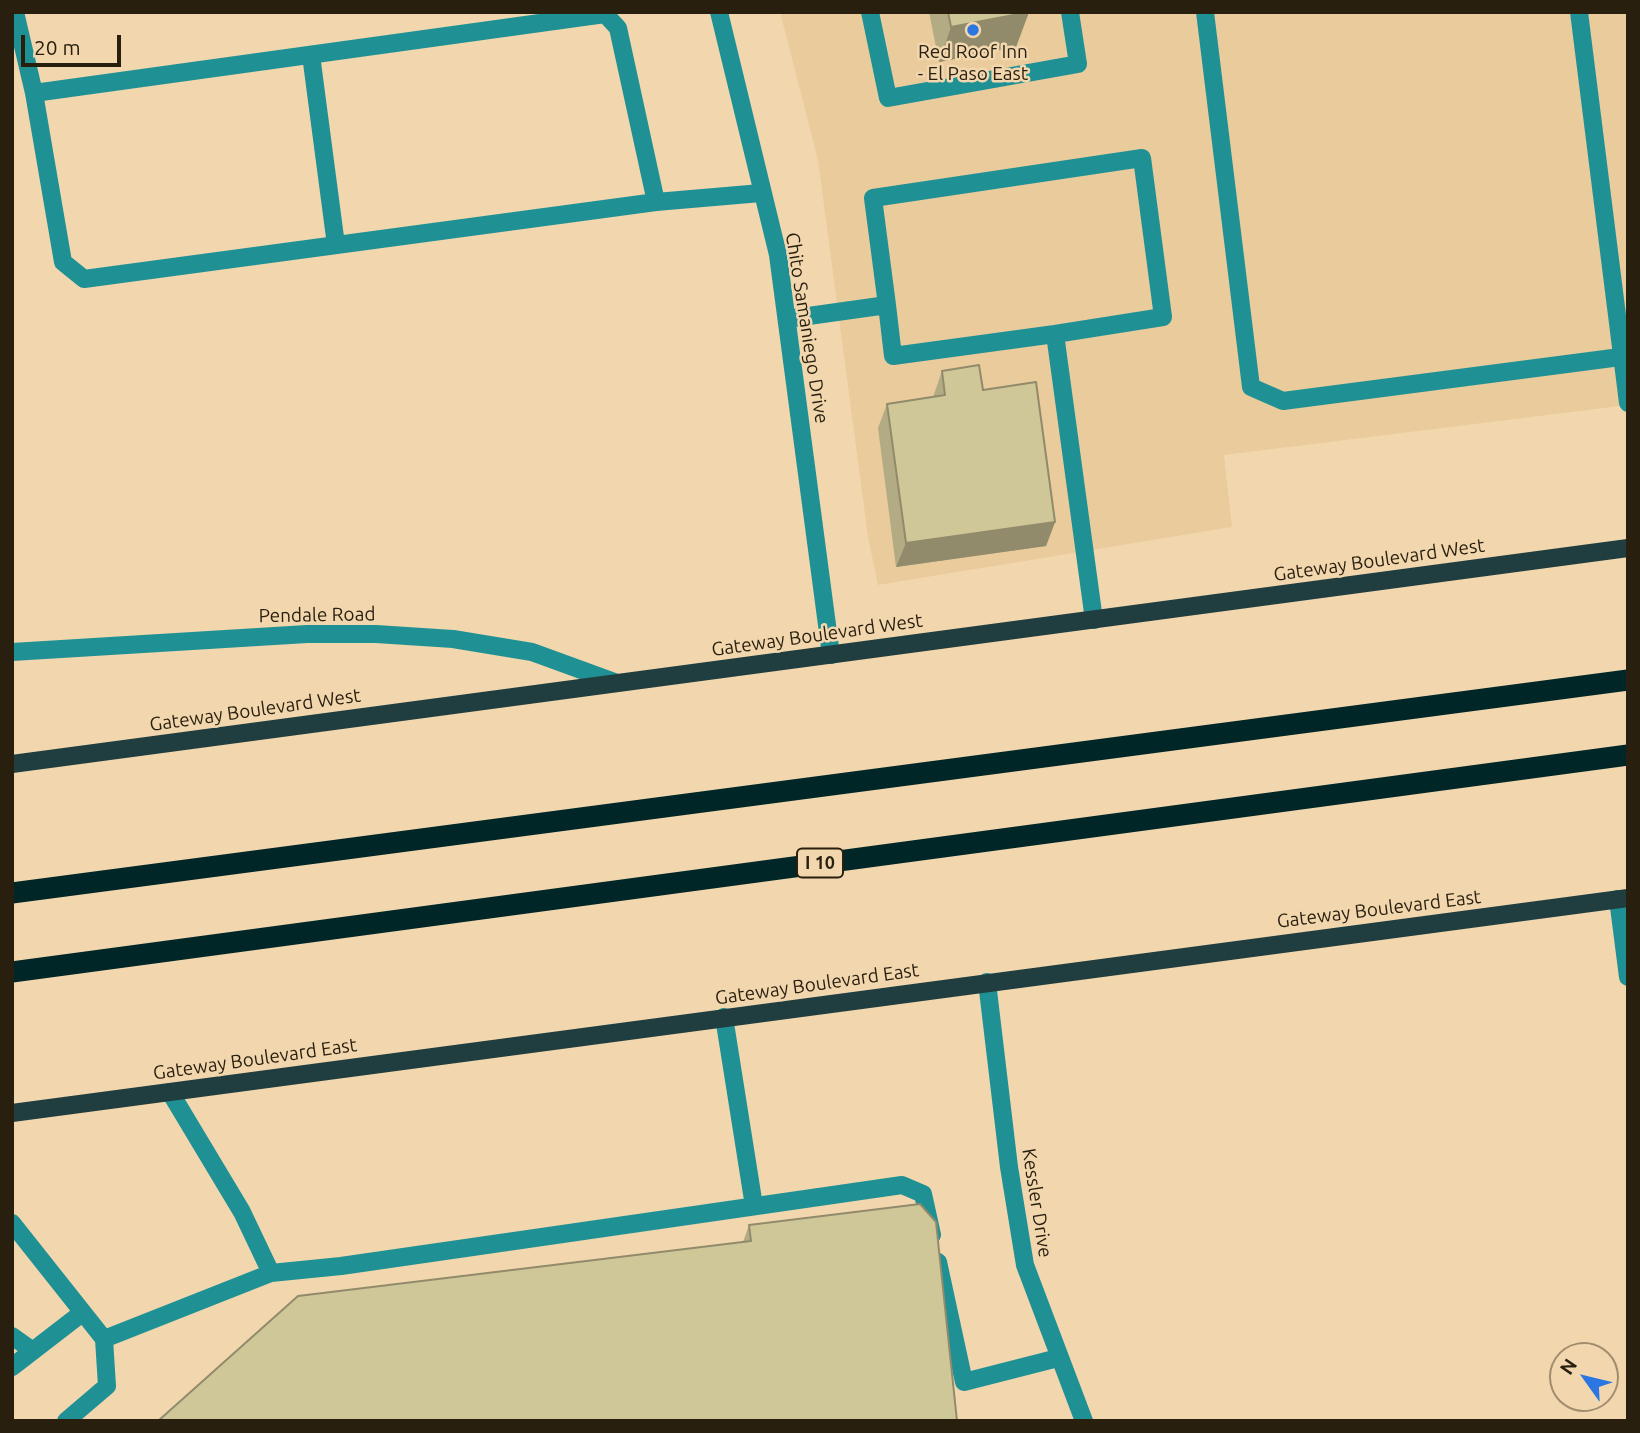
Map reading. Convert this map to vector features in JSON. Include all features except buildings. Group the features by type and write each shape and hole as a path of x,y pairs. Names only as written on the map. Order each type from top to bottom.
{"highway":[{"path":"12,893 1628,680"},
{"name":"I 10","path":"12,972 1628,755"}],"main road":[{"name":"Gateway Boulevard West","path":"12,764 1628,548"},
{"name":"Gateway Boulevard East","path":"12,1113 1623,899"}],"street":[{"path":"15,12 34,93 63,262 84,279 656,202 761,193"},
{"name":"Chito Samaniego Drive","path":"719,12 778,255 831,655"},
{"path":"870,12 888,99 1079,64 1070,12"},
{"path":"1205,12 1251,387 1283,401 1625,356"},
{"path":"1579,12 1625,356 1628,403"},
{"path":"34,93 605,15 618,28 656,202"},
{"path":"311,54 336,245"},
{"path":"1142,158 1163,317 1055,334 893,356 873,198 1142,158"},
{"path":"787,319 887,305"},
{"path":"1055,334 1094,620"},
{"name":"Pendale Road","path":"12,652 307,634 376,634 453,639 532,652 617,683"},
{"path":"1623,899 1628,978"},
{"name":"Kessler Drive","path":"987,982 1009,1167 1025,1265 1084,1421"},
{"path":"724,1017 754,1206"},
{"path":"170,1092 242,1212 271,1273"},
{"path":"104,1339 271,1273 341,1266 902,1185 923,1194 964,1382 1058,1358"},
{"path":"12,1223 104,1339 107,1385 66,1421"},
{"path":"12,1367 82,1312"},
{"path":"12,1336 33,1351"}],"shaded area":[{"path":"780,12 1628,12 1628,405 1224,455 1232,527 878,585 868,537 818,160"}],"place":[{"name":"Red Roof Inn - El Paso East","path":"973,30"}]}
